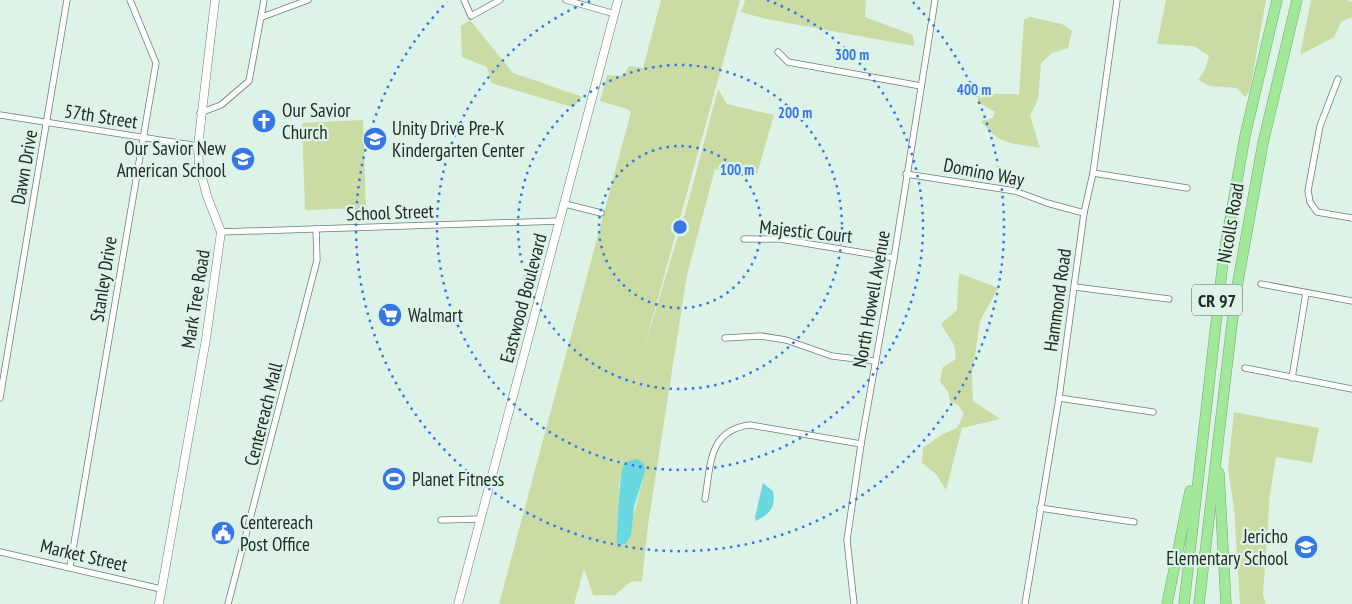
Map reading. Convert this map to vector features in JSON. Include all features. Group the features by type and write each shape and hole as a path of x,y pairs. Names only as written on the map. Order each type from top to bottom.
{"highway":[{"name":"Nicolls Road","path":"1184,604 1218,292 1230,214 1253,98 1277,0"},
{"name":"Nicolls Road","path":"1199,604 1235,298 1248,220 1272,104 1297,0"},
{"path":"1220,418 1219,483 1226,604"},
{"path":"1167,604 1201,441"}],"street":[{"name":"Dawn Drive","path":"0,398 67,0"},
{"name":"Stanley Drive","path":"70,567 141,138 156,63 130,0"},
{"name":"Mark Tree Road","path":"159,604 206,339 221,232 207,196 199,166 198,146 200,113 215,0"},
{"path":"200,113 222,105 249,81 264,0"},
{"path":"262,17 308,0"},
{"path":"464,0 471,16 500,0"},
{"path":"566,0 615,14"},
{"name":"Eastwood Boulevard","path":"458,604 618,0"},
{"name":"North Howell Avenue","path":"854,604 847,540 874,361 894,258 935,0"},
{"name":"Hammond Road","path":"1025,604 1059,398 1084,213 1094,173 1117,0"},
{"path":"778,52 788,62 921,86"},
{"path":"1338,79 1320,126 1308,191 1310,202 1317,212 1352,218"},
{"name":"57th Street","path":"0,115 198,146"},
{"path":"1094,173 1187,188"},
{"name":"Domino Way","path":"906,174 1015,191 1046,203 1084,213"},
{"path":"565,204 601,213"},
{"name":"School Street","path":"221,232 560,221"},
{"name":"Centereach Mall","path":"228,604 317,260 316,230"},
{"name":"Majestic Court","path":"744,239 780,239 894,258"},
{"path":"1261,284 1352,301"},
{"path":"1075,287 1169,299"},
{"path":"1292,378 1306,293"},
{"path":"725,338 762,336 786,340 832,356 874,361"},
{"path":"1245,368 1352,388"},
{"path":"1059,398 1153,412"},
{"path":"705,499 713,450 729,430 737,427 750,425 861,444"},
{"path":"1040,508 1134,522"},
{"path":"441,520 480,519"},
{"name":"Market Street","path":"0,552 161,589"}],"green space":[{"path":"661,0 740,0 643,353 689,199 718,89 727,104 774,115 757,174 715,169 687,275 648,525 642,581 630,582 615,595 593,595 584,569 574,604 499,604 631,112 600,101 607,75 624,76 629,66 643,68","holes":["629,461 645,472 634,513 616,530 619,484 624,467"]},
{"path":"745,0 866,0 865,17 913,35 914,46 766,19 741,12"},
{"path":"1166,0 1266,0 1250,90 1245,97 1237,88 1210,86 1198,80 1205,70 1209,56 1194,46 1157,44"},
{"path":"1311,0 1347,0 1352,2 1352,17 1341,22 1334,37 1300,55"},
{"path":"1030,17 1062,24 1072,31 1068,48 1052,53 1041,63 1038,100 1030,115 1040,148 1014,144 994,135 981,121 993,118 995,112 977,102 979,94 1019,94 1024,20"},
{"path":"470,20 513,73 583,97 572,107 491,83 487,67 462,57 461,26"},
{"path":"363,120 366,208 305,210 302,123"},
{"path":"959,273 998,288 980,321 972,375 973,401 1000,419 962,428 946,490 936,474 922,463 923,448 943,434 957,428 964,414 958,405 950,401 948,392 940,381 943,367 956,359 954,345 941,324 957,310"},
{"path":"1234,412 1319,428 1312,463 1276,457 1270,494 1263,595 1266,604 1240,604 1234,508 1228,468"}],"water":[{"path":"637,459 644,463 645,472 634,507 631,536 625,544 617,545 618,505 623,466 631,460"},
{"path":"763,483 773,491 774,501 768,513 756,521 755,517"}],"place":[{"name":"Our Savior Church","path":"264,121"},
{"name":"Unity Drive Pre-K Kindergarten Center","path":"375,139"},
{"name":"Our Savior New American School","path":"243,159"},
{"name":"Walmart","path":"390,315"},
{"name":"Planet Fitness","path":"394,479"},
{"name":"Centereach Post Office","path":"223,533"},
{"name":"Jericho Elementary School","path":"1306,547"}]}
